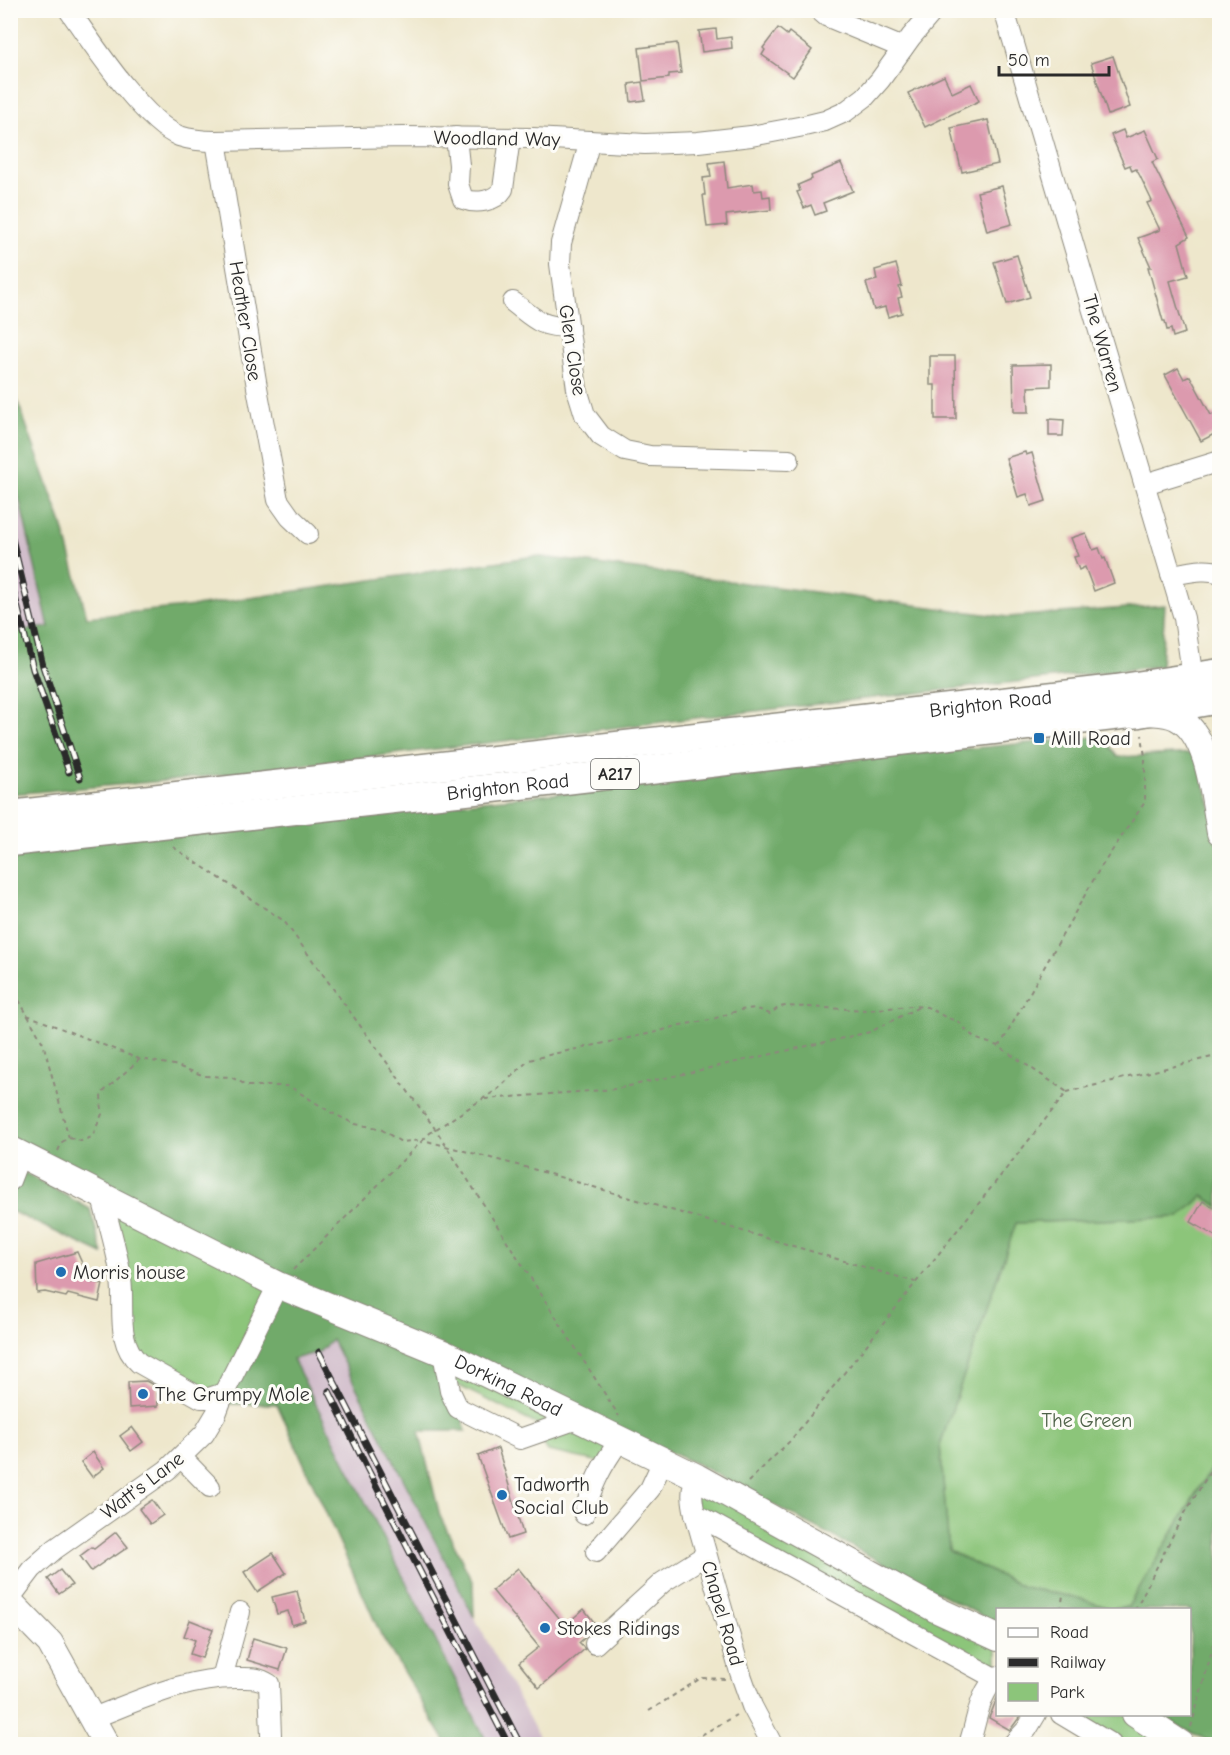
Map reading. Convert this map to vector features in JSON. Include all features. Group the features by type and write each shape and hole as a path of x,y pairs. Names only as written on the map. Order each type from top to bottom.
{"highway":[{"name":"Brighton Road","path":"10,815 1116,689 1206,676"},
{"name":"Brighton Road","path":"10,842 566,780 1142,712 1220,699"}],"main road":[{"path":"1142,712 1176,717 1187,724 1195,735 1202,747 1220,832"},
{"path":"1213,791 1216,752 1220,746"},
{"name":"Dorking Road","path":"24,1156 278,1285 443,1353 578,1419 621,1430 663,1461 734,1497 935,1609 996,1637"},
{"path":"10,1600 50,1642 106,1744"},
{"path":"1140,1716 1185,1739"}],"street":[{"name":"Woodland Way","path":"69,10 123,84 164,127 179,136 216,141 403,136 645,144 698,142 751,136 825,121 845,112 865,97 880,80 934,10"},
{"path":"819,10 826,16 903,48"},
{"name":"The Warren","path":"1004,10 1184,618 1206,676"},
{"path":"456,137 459,165 458,184 463,199 471,202 492,198 499,195 503,189 510,138"},
{"name":"Heather Close","path":"216,141 278,500 290,517 308,534"},
{"name":"Glen Close","path":"590,141 561,243 560,264 577,389 585,415 601,436 625,451 650,456 789,460"},
{"path":"513,302 539,323 554,327 569,327"},
{"path":"1145,484 1220,461"},
{"path":"1171,575 1204,570 1220,573"},
{"path":"10,1181 24,1156"},
{"path":"102,1197 122,1279 124,1337 132,1356 194,1395 209,1398 224,1393"},
{"name":"Watt's Lane","path":"10,1600 32,1569 55,1549 168,1470 204,1434 216,1414 224,1393 278,1285"},
{"path":"443,1353 450,1391 458,1408 520,1439 578,1419"},
{"path":"584,1514 590,1494 621,1430"},
{"path":"181,1458 210,1487"},
{"path":"596,1552 650,1489 663,1461"},
{"name":"Chapel Road","path":"697,1477 692,1485 692,1500 706,1555 752,1707 772,1744"},
{"path":"695,1514 996,1677"},
{"path":"595,1644 663,1582 706,1555"},
{"path":"222,1678 240,1612"},
{"path":"93,1718 184,1684 222,1678 261,1678 269,1684 271,1735"},
{"path":"969,1744 977,1713 990,1684 996,1679"},
{"path":"1013,1744 1027,1729 1035,1716"},
{"path":"1064,1716 1111,1744"}],"path":[{"path":"998,1046 1099,870 1145,802 1142,712"},
{"path":"171,846 284,921 436,1130 621,1430"},
{"path":"10,984 43,1043 69,1138"},
{"path":"278,1285 430,1133 498,1089 529,1060 710,1020 740,1010 755,1008 770,1014 779,1007 786,1006 867,1010 921,1006 959,1022 977,1039 998,1046 1067,1092"},
{"path":"482,1100 616,1089 870,1032 921,1006"},
{"path":"27,1015 140,1059 174,1065 205,1076 231,1077 248,1086 292,1088 332,1113 355,1124 379,1128 401,1142 423,1140 915,1282"},
{"path":"734,1497 791,1440 1067,1092 1220,1054"},
{"path":"24,1156 56,1156 62,1142 69,1138 81,1141 92,1137 102,1114 101,1094 140,1059"},
{"path":"1136,1608 1179,1523 1220,1455"},
{"path":"1061,1608 1063,1595"},
{"path":"1185,1739 1220,1622"},
{"path":"650,1711 701,1678 743,1681"},
{"path":"686,1744 752,1707"}],"shaded area":[{"path":"10,463 49,627 11,684"},
{"path":"333,1339 474,1617 543,1744 488,1744 292,1358 312,1354"}],"green space":[{"path":"11,383 62,524 87,617 195,606 535,556 1008,617 1165,605 1161,666 730,714 177,780 11,794 11,632 49,627 11,463"},
{"path":"1103,736 1118,757 1195,753 1219,832 1219,1206 1203,1196 1179,1217 1016,1223 940,1445 949,1551 1023,1587 1078,1598 1109,1608 996,1608 996,1623 699,1465 444,1353 466,1431 419,1431 440,1516 473,1583 474,1617 332,1340 319,1352 293,1359 488,1744 447,1744 381,1635 277,1404 228,1404 278,1285 11,1139 10,848 673,782 878,757"},
{"path":"11,1165 90,1209 103,1254 11,1211"},
{"name":"The Green","path":"1203,1196 1219,1206 1219,1455 1128,1607 1109,1608 1078,1598 1023,1587 949,1551 940,1445 1016,1223 1179,1217"},
{"path":"102,1197 278,1285 217,1396 139,1363"},
{"path":"443,1353 620,1440 604,1463 548,1451 536,1433 546,1429 449,1381"},
{"path":"1219,1455 1219,1744 1184,1729 1163,1716 1191,1716 1191,1608 1109,1608 1128,1607"},
{"path":"695,1486 996,1637 996,1674 695,1514"},
{"path":"1063,1716 1137,1716 1181,1744 1111,1744"}],"building":[{"path":"778,28 787,35 789,32 812,50 793,77 762,55 765,50 763,48"},
{"path":"716,29 717,39 731,37 732,48 702,52 699,31"},
{"path":"677,43 681,73 669,74 669,78 643,81 639,48"},
{"path":"1113,56 1130,107 1108,115 1091,63"},
{"path":"944,76 952,93 971,84 979,101 925,127 908,93"},
{"path":"642,82 645,100 631,102 629,84"},
{"path":"988,120 998,164 962,172 951,128"},
{"path":"1123,130 1126,138 1145,130 1158,159 1152,162 1189,237 1179,243 1188,276 1170,281 1185,333 1173,337 1171,329 1167,330 1165,321 1163,321 1148,267 1151,267 1138,238 1160,230 1147,203 1152,201 1136,169 1132,171 1130,165 1125,167 1111,135"},
{"path":"724,161 727,188 753,184 754,191 762,190 763,197 770,196 771,210 726,215 727,225 707,227 703,178 711,177 709,163"},
{"path":"841,163 853,191 823,203 826,211 815,215 811,205 804,208 797,192 800,191 798,185 812,179 811,176"},
{"path":"1002,186 1012,224 987,231 977,192"},
{"path":"1017,255 1030,297 1007,304 994,262"},
{"path":"896,264 902,286 899,287 902,297 898,298 902,313 888,317 885,307 874,310 866,283 877,280 875,270"},
{"path":"930,356 955,356 956,419 935,419 935,385 930,385"},
{"path":"1051,364 1051,386 1028,387 1029,412 1014,412 1013,365"},
{"path":"1178,368 1184,379 1190,376 1211,415 1214,414 1220,424 1220,431 1201,441 1165,375"},
{"path":"1049,419 1064,420 1063,436 1049,436"},
{"path":"1025,452 1026,455 1032,453 1046,501 1031,506 1027,494 1018,497 1006,458"},
{"path":"1086,533 1093,550 1099,548 1103,559 1105,558 1114,583 1094,591 1085,567 1079,570 1074,557 1078,556 1071,538"},
{"path":"1203,1201 1220,1211 1220,1239 1191,1222"},
{"name":"Morris house","path":"77,1252 90,1281 103,1284 99,1302 68,1294 66,1297 45,1292 37,1293 36,1264"},
{"name":"The Grumpy Mole","path":"146,1381 157,1387 158,1406 129,1408 128,1382"},
{"path":"132,1427 143,1442 131,1451 120,1436"},
{"name":"Tadworth Social Club","path":"498,1448 523,1534 508,1539 478,1456"},
{"path":"93,1452 104,1468 92,1477 81,1462"},
{"path":"152,1500 163,1515 150,1524 139,1509"},
{"path":"116,1532 128,1547 91,1571 80,1556 92,1547 94,1549"},
{"path":"273,1553 286,1573 257,1592 244,1572"},
{"name":"Stokes Ridings","path":"518,1568 565,1625 584,1609 597,1626 579,1643 585,1649 539,1688 519,1663 539,1647 492,1590"},
{"path":"60,1570 72,1585 59,1594 48,1579"},
{"path":"297,1591 305,1621 292,1625 288,1611 277,1614 272,1597"},
{"path":"190,1620 213,1629 202,1658 190,1654 195,1640 184,1636"},
{"path":"253,1638 287,1648 280,1670 247,1660"},
{"path":"996,1701 996,1716 1020,1716 1010,1730 989,1718"}],"railway":[{"path":"10,530 43,666 80,778"},
{"path":"10,577 33,669 69,772"},
{"path":"319,1352 520,1744"},
{"path":"329,1391 508,1744"}],"place":[{"name":"Mill Road","path":"1039,738"},
{"name":"Morris house","path":"61,1272"},
{"name":"The Grumpy Mole","path":"143,1394"},
{"name":"Tadworth Social Club","path":"502,1495"},
{"name":"Stokes Ridings","path":"545,1628"}]}
